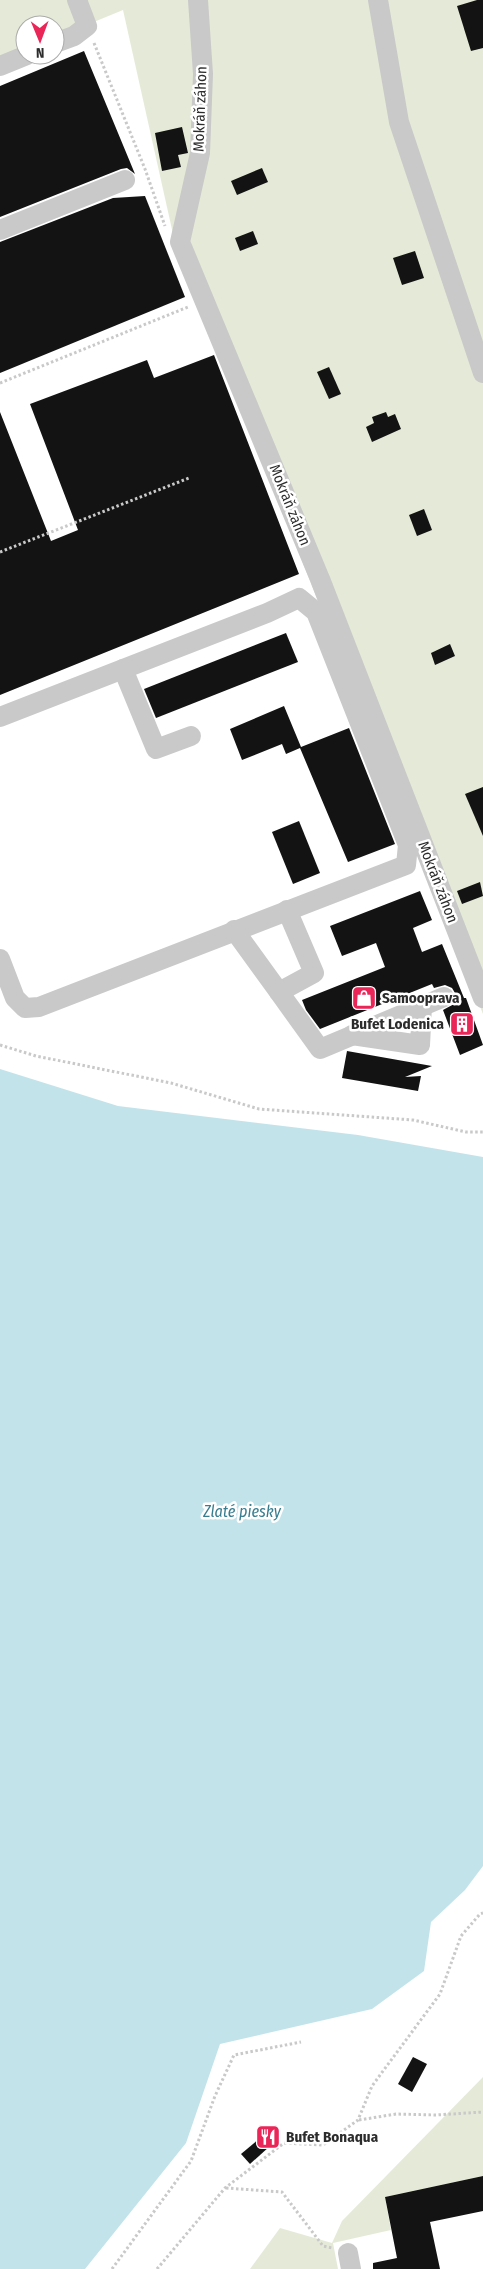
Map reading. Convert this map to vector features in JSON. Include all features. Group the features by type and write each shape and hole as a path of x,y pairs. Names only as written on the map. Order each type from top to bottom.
{"street":[{"path":"65,39 74,36 87,26 77,0"},
{"name":"Mokráň záhon","path":"198,0 203,74 200,153 180,242 320,579 483,998"},
{"path":"378,0 399,122 483,373"},
{"path":"0,66 15,60"},
{"path":"0,230 125,180"},
{"path":"0,718 268,614 299,598 316,612 408,845 406,865 39,1007 25,1008 15,998 0,959"},
{"path":"123,669 156,749 191,736"},
{"path":"279,992 314,974 287,910"},
{"path":"234,930 320,1049 444,997"},
{"path":"352,1035 420,1046 422,1006"}],"path":[{"path":"87,26 145,169 167,233"},
{"path":"0,382 192,305"},
{"path":"0,552 189,478"},
{"path":"0,1046 36,1056 171,1083 259,1109 413,1120 466,1132 483,1132"},
{"path":"358,2120 372,2086 440,1994 461,1936 483,1913"},
{"path":"112,2269 190,2161 215,2096 234,2055 301,2042"},
{"path":"157,2269 225,2188 284,2142 323,2145 358,2120 396,2114 483,2112"},
{"path":"225,2188 282,2192 323,2246 350,2261"}],"green space":[{"path":"0,0 483,0 483,1014 175,243 123,10 65,34 65,15 15,15 15,55 0,61"},
{"path":"483,2077 483,2176 385,2197 391,2230 333,2243 338,2269 250,2269 280,2228 332,2243 342,2221"}],"water":[{"name":"Zlaté piesky","path":"0,1069 118,1106 358,1135 483,1157 483,1866 465,1890 431,1922 424,1971 372,2009 220,2044 186,2143 85,2269 0,2269"}],"building":[{"path":"483,0 483,48 471,51 457,6"},
{"path":"84,51 135,174 127,168 121,169 0,217 0,86 50,65 65,65 65,59"},
{"path":"182,127 188,153 178,155 181,167 162,171 155,133"},
{"path":"262,168 268,182 237,195 231,181"},
{"path":"145,196 185,297 0,373 0,242 113,198"},
{"path":"253,231 258,244 240,251 235,238"},
{"path":"415,251 424,278 402,285 393,258"},
{"path":"214,355 299,574 0,695 0,412 51,541 78,530 30,404 147,360 154,378"},
{"path":"329,367 341,394 329,399 317,372"},
{"path":"386,412 388,417 395,414 401,429 372,442 366,427 374,423 372,417"},
{"path":"424,509 432,530 417,536 409,515"},
{"path":"286,633 298,662 156,718 144,689"},
{"path":"450,644 455,656 435,665 431,653"},
{"path":"284,706 301,747 349,728 395,844 348,862 300,748 286,754 282,744 242,760 230,729"},
{"path":"483,787 483,836 465,794"},
{"path":"299,821 320,873 293,884 272,832"},
{"path":"480,882 483,896 462,904 457,891"},
{"path":"420,891 432,920 413,928 422,952 442,944 464,998 466,998 483,1045 460,1055 443,1010 454,1004 455,993 452,988 445,985 434,988 432,984 320,1029 306,1010 302,1000 385,967 376,943 342,956 330,926"},
{"path":"347,1051 432,1066 405,1077 421,1076 418,1091 342,1078"},
{"path":"413,2057 427,2064 412,2092 398,2084"},
{"path":"272,2128 280,2137 250,2164 241,2154"},
{"path":"483,2176 483,2211 430,2222 440,2269 373,2269 373,2263 397,2258 385,2197"}],"place":[{"name":"Samooprava","path":"364,998"},
{"name":"Bufet Lodenica","path":"462,1024"},
{"name":"Bufet Bonaqua","path":"268,2137"}]}
